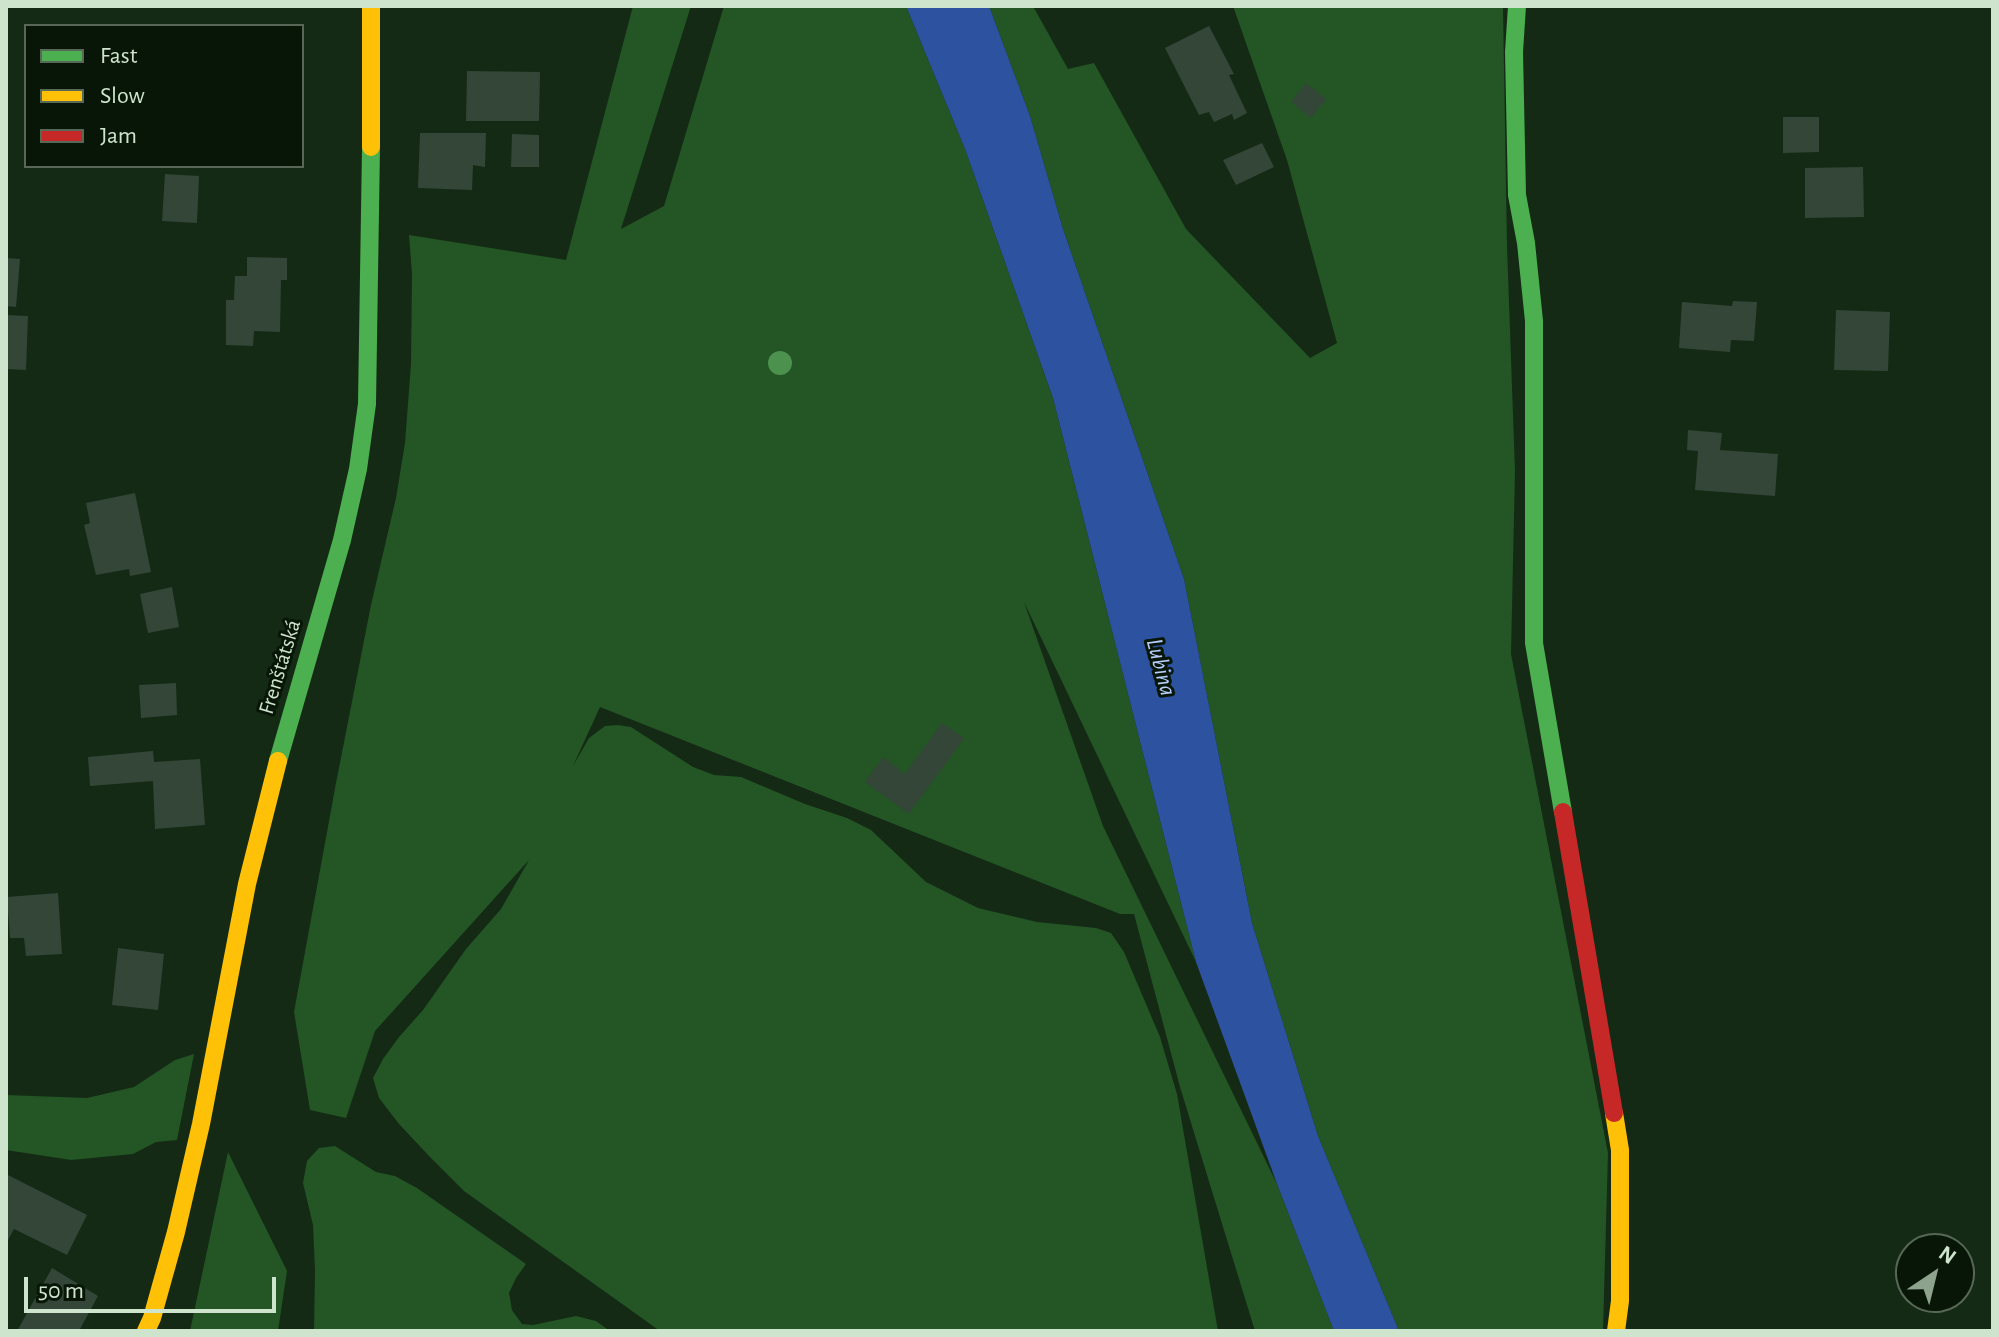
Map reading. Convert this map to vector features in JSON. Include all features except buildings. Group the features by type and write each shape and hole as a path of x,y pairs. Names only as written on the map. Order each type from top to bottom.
{"main road":[{"name":"Frenštátská","path":"146,1331 176,1232 201,1124 247,884 276,767 342,540 358,469 367,404 371,6"},
{"path":"1517,6 1514,52 1517,195 1526,243 1534,321 1534,643 1620,1150 1620,1301 1616,1331"}],"green space":[{"path":"633,6 691,6 621,229 664,206 724,6 906,6 965,149 1053,398 1196,962 1024,602 1103,826 1277,1184 1334,1331 1255,1331 1180,1087 1134,914 1120,914 600,707 573,766 589,738 605,726 631,727 693,767 714,775 741,777 871,830 926,882 978,908 1037,922 1096,928 1111,933 1124,952 1160,1037 1177,1094 1218,1331 660,1331 464,1191 399,1124 379,1098 373,1078 399,1037 423,1010 466,949 501,909 529,860 375,1031 346,1118 310,1110 294,1012 336,783 405,443 411,364 409,235 566,260"},
{"path":"989,6 1033,6 1068,69 1094,63 1186,229 1310,358 1337,343 1287,160 1233,6 1503,6 1515,471 1511,654 1608,1153 1603,1331 1399,1331 1318,1136 1252,923 1184,579 1063,229 1030,116"},
{"path":"194,1054 177,1140 156,1142 133,1154 71,1160 6,1150 6,1095 87,1098 134,1087 175,1060"},
{"path":"335,1146 376,1172 395,1176 417,1188 526,1264 509,1293 512,1310 522,1324 533,1325 576,1316 596,1321 610,1331 314,1331 313,1225 303,1183 307,1161 319,1148"},
{"path":"228,1152 287,1271 278,1331 190,1331"}],"water":[{"name":"Lubina","path":"906,6 989,6 1030,116 1063,229 1184,579 1252,923 1318,1136 1399,1331 1334,1331 1277,1184 1196,962 1053,398 965,149"}],"traffic: fast":[{"path":"1517,6 1514,52 1517,195 1526,243 1534,321 1534,643 1563,812"},
{"path":"278,761 342,540 358,469 367,404 371,147"}],"traffic: slow":[{"path":"371,6 371,147"},
{"path":"146,1331 176,1232 201,1124 247,884 278,761"},
{"path":"1614,1113 1620,1150 1620,1301 1616,1331"}],"traffic: jam":[{"path":"1563,812 1614,1113"}]}
